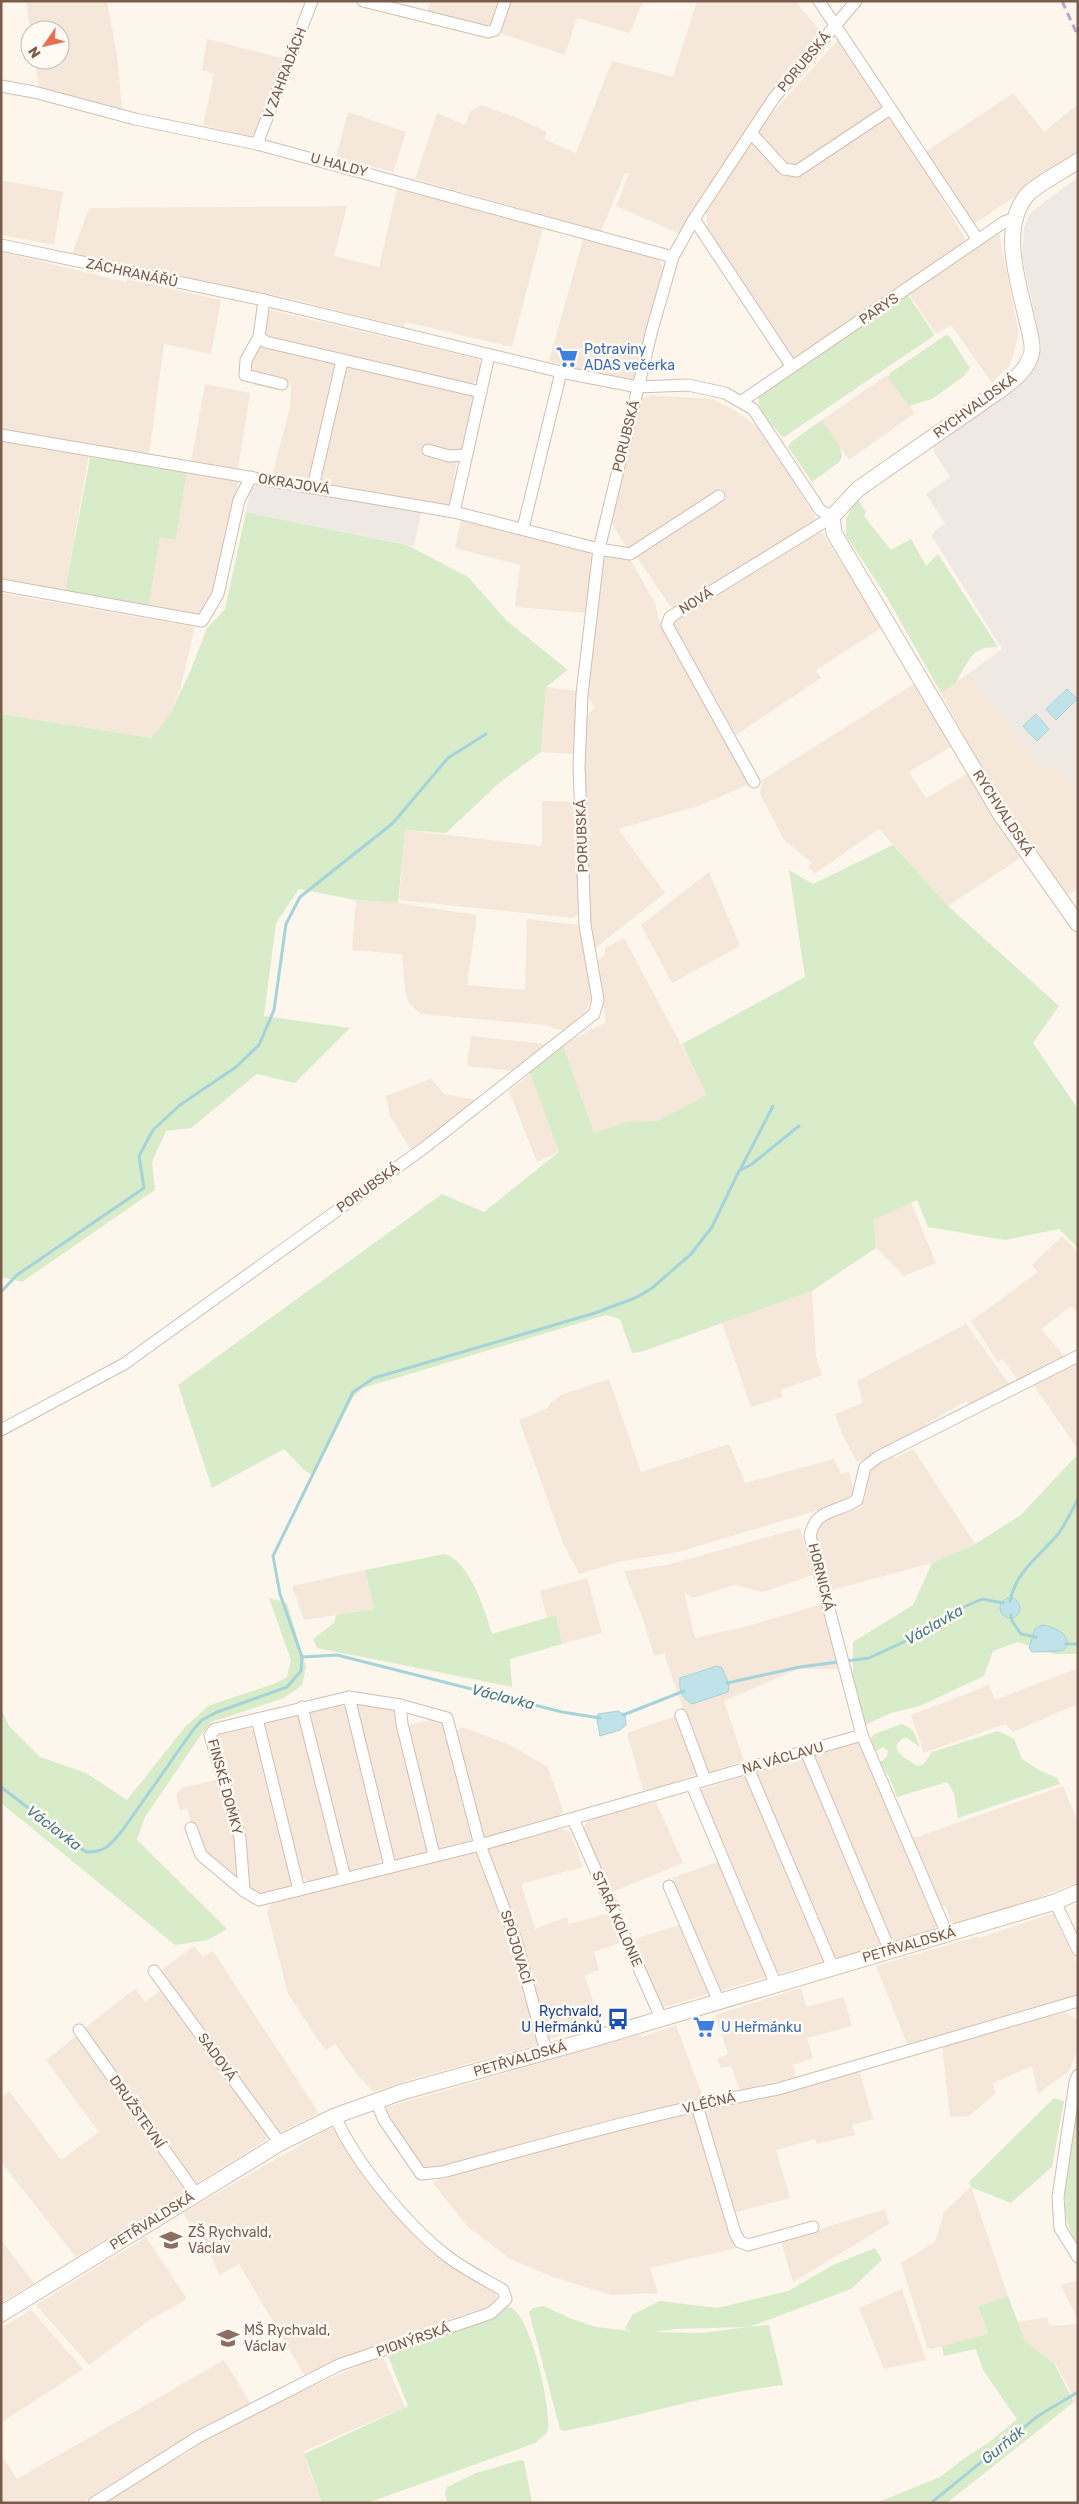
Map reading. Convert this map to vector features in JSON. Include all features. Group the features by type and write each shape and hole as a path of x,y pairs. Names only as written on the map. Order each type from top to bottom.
{"street":[{"name":"V ZAHRADÁCH","path":"257,144 312,1"},
{"path":"363,1 488,32 495,30 505,1"},
{"path":"819,1 978,240"},
{"name":"PORUBSKÁ","path":"1,1430 124,1364 424,1148 594,1014 598,1000 585,925 579,766 582,694 599,549 638,387 673,257 694,219 774,98 856,1"},
{"name":"U HALDY","path":"1,86 34,92 135,119 257,144 673,257"},
{"path":"751,133 784,169 797,171 890,109"},
{"name":"RYCHVALDSKÁ","path":"1078,161 1028,195 1016,217 1013,240 1015,266 1032,351 1024,368 1016,378 996,393 858,489 832,517 834,533 1000,815 1078,924"},
{"name":"PARYS","path":"742,401 1004,222 1016,217"},
{"path":"694,219 792,367"},
{"name":"ZÁCHRANÁŘŮ","path":"1,245 264,300 561,372 638,387"},
{"path":"264,300 259,337 246,360 245,375 282,384"},
{"path":"259,337 266,342 342,361 481,392"},
{"path":"454,512 489,355"},
{"path":"313,487 342,361"},
{"path":"524,528 561,372"},
{"path":"638,387 688,385 708,388 742,401 753,408 820,510 832,517"},
{"path":"1,435 251,477"},
{"path":"428,450 449,456 466,455"},
{"name":"OKRAJOVÁ","path":"1,585 202,621 218,594 239,500 251,477 454,512 524,528 599,549"},
{"path":"599,549 630,554 719,496"},
{"name":"NOVÁ","path":"754,782 667,626 670,617 832,517"},
{"name":"HORNICKÁ","path":"947,1934 862,1735 810,1536 813,1522 821,1516 857,1500 865,1468 878,1458 1078,1356"},
{"path":"349,1697 390,1866"},
{"name":"FINSKÉ DOMKY","path":"244,1891 240,1838 210,1735 214,1729 349,1697 400,1705 447,1718 480,1845"},
{"path":"400,1705 404,1733 434,1855"},
{"path":"302,1707 345,1878"},
{"path":"681,1715 705,1780"},
{"path":"257,1719 299,1890"},
{"name":"NA VÁCLAVU","path":"573,1819 862,1735"},
{"path":"806,1751 890,1951"},
{"path":"748,1768 833,1968"},
{"path":"692,1785 776,1985"},
{"path":"191,1828 201,1855 244,1891 259,1900 480,1845 573,1819"},
{"name":"STARÁ KOLONIE","path":"573,1819 661,2018"},
{"name":"SPOJOVACÍ","path":"480,1845 516,1940 546,2052"},
{"path":"670,1886 719,2002"},
{"name":"PETŘVALDSKÁ","path":"1,2314 280,2143 335,2116 376,2101 1055,1902 1078,1892"},
{"path":"1055,1902 1078,1950"},
{"name":"SADOVÁ","path":"154,1971 280,2143"},
{"name":"VLÉČNÁ","path":"376,2101 384,2120 421,2174 442,2172 697,2106 778,2089 1078,2001"},
{"name":"DRUŽSTEVNÍ","path":"79,2030 196,2194"},
{"path":"1078,2075 1075,2082 1058,2197 1060,2228 1078,2257"},
{"path":"697,2106 735,2233 740,2242 748,2245 813,2227"},
{"name":"PIONÝRSKÁ","path":"94,2503 198,2437 330,2370 491,2313 506,2300 503,2290 447,2256 406,2219 362,2161 335,2116"}],"shaded area":[{"path":"26,1 107,1 117,55 122,109 39,89 36,70 70,70 70,20 29,20"},
{"path":"431,1 504,1 492,27 427,13"},
{"path":"509,1 643,1 630,33 577,18 565,55 500,33"},
{"path":"697,1 795,1 822,33 752,119 680,234 616,206 629,174 625,173 601,231 415,179 437,113 465,125 470,112 481,105 515,117 547,132 544,139 576,153 612,61 673,77"},
{"path":"840,38 908,140 966,240 894,295 879,302 794,359 787,356 707,233 706,209 756,131"},
{"path":"207,39 286,59 254,137 203,125 214,74 202,70"},
{"path":"1013,93 1044,132 1078,104 1078,153 973,225 925,152"},
{"path":"348,112 406,132 393,172 336,157"},
{"path":"1078,177 1078,791 1055,762 1043,771 969,673 1002,649 932,536 934,531 945,524 926,494 950,477 934,452 934,445 1028,378 1042,349 1022,255 1024,227 1030,213"},
{"path":"1,180 63,192 54,245 1,235"},
{"path":"397,188 543,227 512,347 406,322 404,327 284,297 214,286 72,254 89,208 347,206 334,256 379,267"},
{"path":"999,233 1019,334 1010,365 992,383 951,325 936,334 909,294"},
{"path":"584,236 657,257 663,266 635,379 601,375 549,361"},
{"path":"1,252 126,282 127,279 221,300 211,354 164,344 149,455 1,430"},
{"path":"266,309 478,359 482,364 478,381 470,384 261,336"},
{"path":"261,345 333,363 336,368 312,475 306,481 272,475 290,408 291,383 250,374 255,348"},
{"path":"350,366 468,391 475,397 464,449 457,460 450,505 322,483 319,479 345,369"},
{"path":"887,375 915,413 849,460 822,420"},
{"path":"205,384 250,393 238,470 191,462"},
{"path":"650,395 713,399 736,411 762,430 818,522 708,589 704,588 675,608 670,606 636,556 628,550 610,520 640,400"},
{"path":"1,438 89,454 65,591 1,580"},
{"path":"187,471 239,479 216,596 198,619 148,610 160,538 176,540"},
{"path":"263,482 422,509 414,546 246,512 250,489"},
{"path":"461,519 589,551 593,559 587,613 515,607 520,565 455,548"},
{"path":"819,528 883,627 816,670 821,678 736,735 692,658 670,624"},
{"path":"604,553 630,559 655,603 659,620 750,784 698,806 618,829 665,893 594,949 589,925 584,839 592,836 585,813 585,716 595,708 587,695"},
{"path":"1,593 195,627 180,690 169,716 151,738 1,714"},
{"path":"969,673 1043,770 1055,761 1078,791 1078,888 1066,897 1000,804 941,693"},
{"path":"917,682 954,745 909,772 926,798 969,773 999,826 1022,857 948,906 879,829 814,874 808,866 812,863 784,840 760,794 762,780"},
{"path":"546,687 578,691 573,754 541,752"},
{"path":"542,801 575,802 579,913 573,918 399,900 405,830 542,846"},
{"path":"709,872 740,946 672,983 641,925"},
{"path":"356,900 398,903 477,915 467,985 525,990 527,919 580,925 592,998 585,1012 563,1031 545,1025 421,1014 409,1003 405,991 402,954 352,950"},
{"path":"624,938 708,1095 657,1121 627,1122 594,1133 563,1045 606,1022 597,961 605,955 605,948"},
{"path":"471,1036 546,1044 514,1071 467,1066"},
{"path":"531,1073 559,1152 537,1162 509,1091"},
{"path":"431,1079 444,1094 476,1100 411,1150 390,1116 386,1096"},
{"path":"911,1202 936,1263 904,1276 876,1248 872,1220"},
{"path":"1062,1236 1078,1252 1078,1314 1071,1306 1041,1329 1065,1357 1019,1382 1003,1359 998,1362 971,1321 1038,1272 1032,1265"},
{"path":"812,1291 816,1356 822,1375 781,1390 783,1397 751,1407 722,1323"},
{"path":"966,1324 1010,1385 971,1405 966,1401 926,1424 927,1428 857,1462 841,1432 835,1414 863,1403 857,1381"},
{"path":"1078,1361 1078,1447 1077,1448 1033,1384"},
{"path":"609,1379 641,1472 729,1444 745,1483 834,1459 841,1474 849,1472 855,1494 849,1501 678,1552 618,1562 579,1574 563,1543 519,1420 548,1408 551,1402 561,1395"},
{"path":"913,1449 975,1544 932,1563 828,1591 816,1534 820,1522 861,1507 866,1496 865,1481 870,1469 893,1456 895,1458"},
{"path":"800,1528 813,1575 763,1592 735,1585 692,1598 684,1592 695,1638 748,1626 822,1604 840,1669 798,1669 724,1701 744,1761 705,1774 664,1653 654,1656 644,1622 624,1571 667,1565"},
{"path":"365,1570 374,1609 304,1620 292,1586"},
{"path":"587,1578 602,1633 562,1644 556,1616 547,1618 540,1591"},
{"path":"1078,1668 1078,1704 1013,1732 1005,1724 924,1753 911,1715 989,1685 995,1700"},
{"path":"363,1701 394,1707 429,1852 398,1860 391,1856 353,1708"},
{"path":"337,1702 346,1708 383,1858 376,1866 351,1872 346,1869 307,1716 312,1708"},
{"path":"299,1711 340,1871 338,1876 309,1883 301,1876 261,1726 264,1720"},
{"path":"679,1715 700,1773 644,1793 627,1733"},
{"path":"437,1718 446,1729 472,1833 471,1840 467,1842 435,1850 405,1726"},
{"path":"248,1727 255,1732 294,1883 288,1888 259,1895 248,1885 243,1866 248,1859 215,1736"},
{"path":"462,1727 512,1746 548,1767 563,1811 558,1819 488,1837 482,1836 456,1732"},
{"path":"859,1741 937,1922 936,1927 930,1931 892,1941 812,1754"},
{"path":"804,1758 884,1944 834,1959 754,1773"},
{"path":"747,1775 824,1961 778,1974 700,1790"},
{"path":"219,1779 236,1840 240,1879 237,1880 204,1853 196,1842 187,1808 180,1810 176,1795 182,1788"},
{"path":"1063,1786 1078,1822 1078,1882 1025,1903 951,1923 946,1907 939,1904 911,1839"},
{"path":"656,1802 683,1863 612,1892 583,1829 589,1817"},
{"path":"560,1829 570,1832 583,1867 521,1884 535,1929 567,1917 569,1924 610,1913 622,1942 594,1952 599,1970 585,1975 600,2023 548,2040 488,1850 489,1847"},
{"path":"475,1851 479,1853 511,1944 540,2044 412,2079 373,2092 356,2073 335,2044 325,2050 288,1994 267,1911 272,1903"},
{"path":"722,1860 769,1976 720,1991 672,1878"},
{"path":"1053,1913 1078,1966 1078,1997 909,2049 876,1966 978,1936 979,1938"},
{"path":"682,1924 712,1993 662,2008 632,1940"},
{"path":"194,1946 203,1957 213,1951 319,2113 279,2133 160,1971"},
{"path":"801,1988 806,2007 844,1997 852,2026 807,2038 813,2058 793,2065 797,2081 779,2085 775,2081 740,2091 731,2066 721,2068 717,2059 728,2054 715,2015"},
{"path":"135,1989 145,2002 163,1989 269,2138 194,2185 82,2030"},
{"path":"1065,2012 1078,2020 1078,2049 1069,2071 1038,2094 1032,2066 993,2083 995,2094 969,2116 950,2117 942,2045"},
{"path":"676,2025 704,2100 431,2170 419,2165 388,2119 384,2108 638,2035 643,2037"},
{"path":"79,2034 189,2188 76,2257 1,2162 1,2098 9,2091 61,2160 99,2132 46,2060"},
{"path":"859,2070 873,2119 852,2125 855,2135 817,2144 815,2139 776,2150 790,2198 733,2213 704,2109"},
{"path":"691,2111 696,2115 737,2248 650,2268 658,2293 611,2295 553,2277 510,2259 467,2226 432,2182 516,2157"},
{"path":"335,2128 380,2194 413,2235 451,2265 494,2290 497,2296 495,2304 395,2338 305,2376 239,2264 219,2275 211,2255 183,2213 328,2129"},
{"path":"971,2187 1008,2296 978,2306 988,2334 931,2349 927,2347 901,2263 935,2242 944,2212"},
{"path":"885,2209 889,2224 793,2282 781,2241"},
{"path":"146,2237 187,2299 148,2321 89,2365 36,2305"},
{"path":"1,2240 34,2283 1,2303"},
{"path":"1078,2280 1078,2317 1076,2317 1061,2285"},
{"path":"902,2289 926,2360 884,2369 859,2308"},
{"path":"31,2310 83,2369 1,2423 1,2328"},
{"path":"1047,2317 1050,2326 1078,2324 1078,2410 1069,2388 1055,2363 1025,2341 1018,2322"},
{"path":"382,2355 405,2407 304,2451 306,2462 322,2503 101,2503 169,2462 192,2451 190,2448 275,2403"},
{"path":"224,2360 251,2404 149,2461 82,2503 1,2503 1,2454 17,2479"}],"green space":[{"path":"908,295 934,334 932,337 784,437 781,436 761,410 759,404 760,394"},
{"path":"946,335 950,337 970,368 963,377 932,399 909,406 888,378 890,373"},
{"path":"822,420 840,446 842,457 839,462 812,482 788,447 791,442"},
{"path":"90,457 187,471 176,540 160,538 148,610 65,591"},
{"path":"857,498 866,512 864,516 891,550 911,539 926,566 938,554 998,647 984,648 974,653 956,683 941,693 886,596 846,535 846,519"},
{"path":"246,512 407,545 468,577 507,621 568,670 546,687 541,752 499,783 446,833 405,830 398,903 356,900 299,889 276,923 264,1016 350,1028 295,1083 257,1074 191,1128 166,1131 152,1162 155,1190 22,1282 1,1277 1,714 151,738 169,716 190,672 207,628 225,609"},
{"path":"893,845 948,906 1059,1006 1033,1043 1078,1109 1078,1248 1059,1229 1005,1240 928,1227 917,1200 873,1220 876,1248 812,1291 644,1351 632,1353 620,1319 606,1315 363,1388 353,1397 313,1476 304,1470 284,1449 212,1488 178,1385 442,1194 484,1212 559,1152 529,1070 563,1045 594,1133 627,1122 657,1121 707,1095 682,1044 805,977 789,870 813,884"},
{"path":"1078,1454 1078,1654 1054,1654 1018,1642 993,1651 984,1676 920,1706 891,1713 865,1725 853,1687 853,1642 913,1605 932,1563 975,1544 1021,1515"},
{"path":"444,1554 453,1558 461,1565 468,1575 475,1587 492,1634 556,1615 562,1644 510,1659 512,1687 317,1648 313,1639 334,1623 336,1615 374,1609 365,1570"},
{"path":"269,1598 287,1603 306,1667 302,1685 284,1698 212,1722 203,1732 145,1817 137,1840 227,1929 208,1940 175,1945 1,1803 1,1708 9,1726 40,1757 86,1773 127,1800 186,1726 208,1706 276,1683 287,1677 291,1660"},
{"path":"902,1724 913,1730 920,1747 905,1737 899,1742 897,1750 917,1766 923,1765 932,1752 998,1731 1014,1739 1022,1759 1039,1770 1057,1778 1060,1784 958,1818 954,1793 947,1782 897,1797 889,1777 880,1762 887,1757 888,1751 883,1747 875,1752 871,1738 874,1734"},
{"path":"1054,2098 1064,2101 1052,2167 1011,2203 971,2187 969,2182"},
{"path":"1078,2099 1078,2242 1070,2230 1066,2214 1065,2195 1066,2174"},
{"path":"875,2248 882,2260 851,2289 749,2327 769,2325 783,2385 728,2394 564,2431 560,2429 529,2312 533,2308 544,2306 569,2318 596,2327 631,2331 625,2329 632,2315 660,2301 717,2308 788,2291 833,2265","holes":["748,2327 702,2333 654,2332 675,2329"]},
{"path":"1008,2296 1025,2341 1054,2363 1074,2402 947,2503 876,2503 940,2477 987,2444 1017,2419 983,2370 976,2349 944,2356 942,2346 988,2334 978,2306"},
{"path":"509,2307 517,2313 525,2325 532,2343 544,2386 547,2406 547,2433 535,2443 367,2503 322,2503 304,2454 408,2406 388,2356"},
{"path":"521,2460 524,2461 532,2503 447,2503 445,2492 447,2487 476,2473"}],"water":[{"path":"1067,689 1077,699 1056,720 1046,709"},
{"path":"1036,714 1049,729 1037,741 1023,726"},
{"path":"1010,1598 1017,1601 1020,1608 1017,1615 1010,1618 1003,1615 1000,1608 1003,1601"},
{"path":"1042,1625 1062,1633 1068,1645 1062,1651 1032,1652 1029,1648 1035,1629"},
{"path":"717,1666 722,1668 729,1684 728,1692 692,1704 685,1699 680,1686 680,1678"},
{"path":"618,1711 625,1715 626,1725 620,1730 600,1736 597,1720 598,1714"}],"waterway":[{"path":"1,1292 17,1275 144,1188 139,1156 153,1130 180,1105 236,1067 259,1045 274,1010 286,924 300,897 393,823 448,758 486,734"},
{"path":"740,1170 773,1106"},
{"path":"302,1657 280,1594 273,1556 353,1392 374,1378 595,1313 635,1298 651,1289 691,1254 712,1227 739,1171 752,1164 799,1126"},
{"path":"1010,1601 1013,1590 1023,1572 1059,1533 1078,1499"},
{"name":"Václavka","path":"727,1683 800,1667 869,1658 923,1633 948,1614 982,1599 1003,1603"},
{"name":"Václavka","path":"1011,1615 1012,1621 1021,1634 1036,1637"},
{"name":"Václavka","path":"1066,1644 1078,1644"},
{"name":"Václavka","path":"1,1787 86,1852 103,1849 122,1831 202,1720 217,1712 287,1687 301,1671 302,1657 337,1655 562,1712 600,1718"},
{"name":"Václavka","path":"623,1715 684,1691"},
{"name":"Gurňák","path":"931,2503 1038,2416 1078,2392"}],"railway":[{"path":"1062,1 1078,36"}],"place":[{"name":"Potraviny ADAS večerka","path":"567,357"},
{"name":"Rychvald, U Heřmánků","path":"618,2019"},
{"name":"U Heřmánku","path":"704,2027"},
{"name":"ZŠ Rychvald, Václav","path":"171,2240"},
{"name":"MŠ Rychvald, Václav","path":"228,2338"}]}
